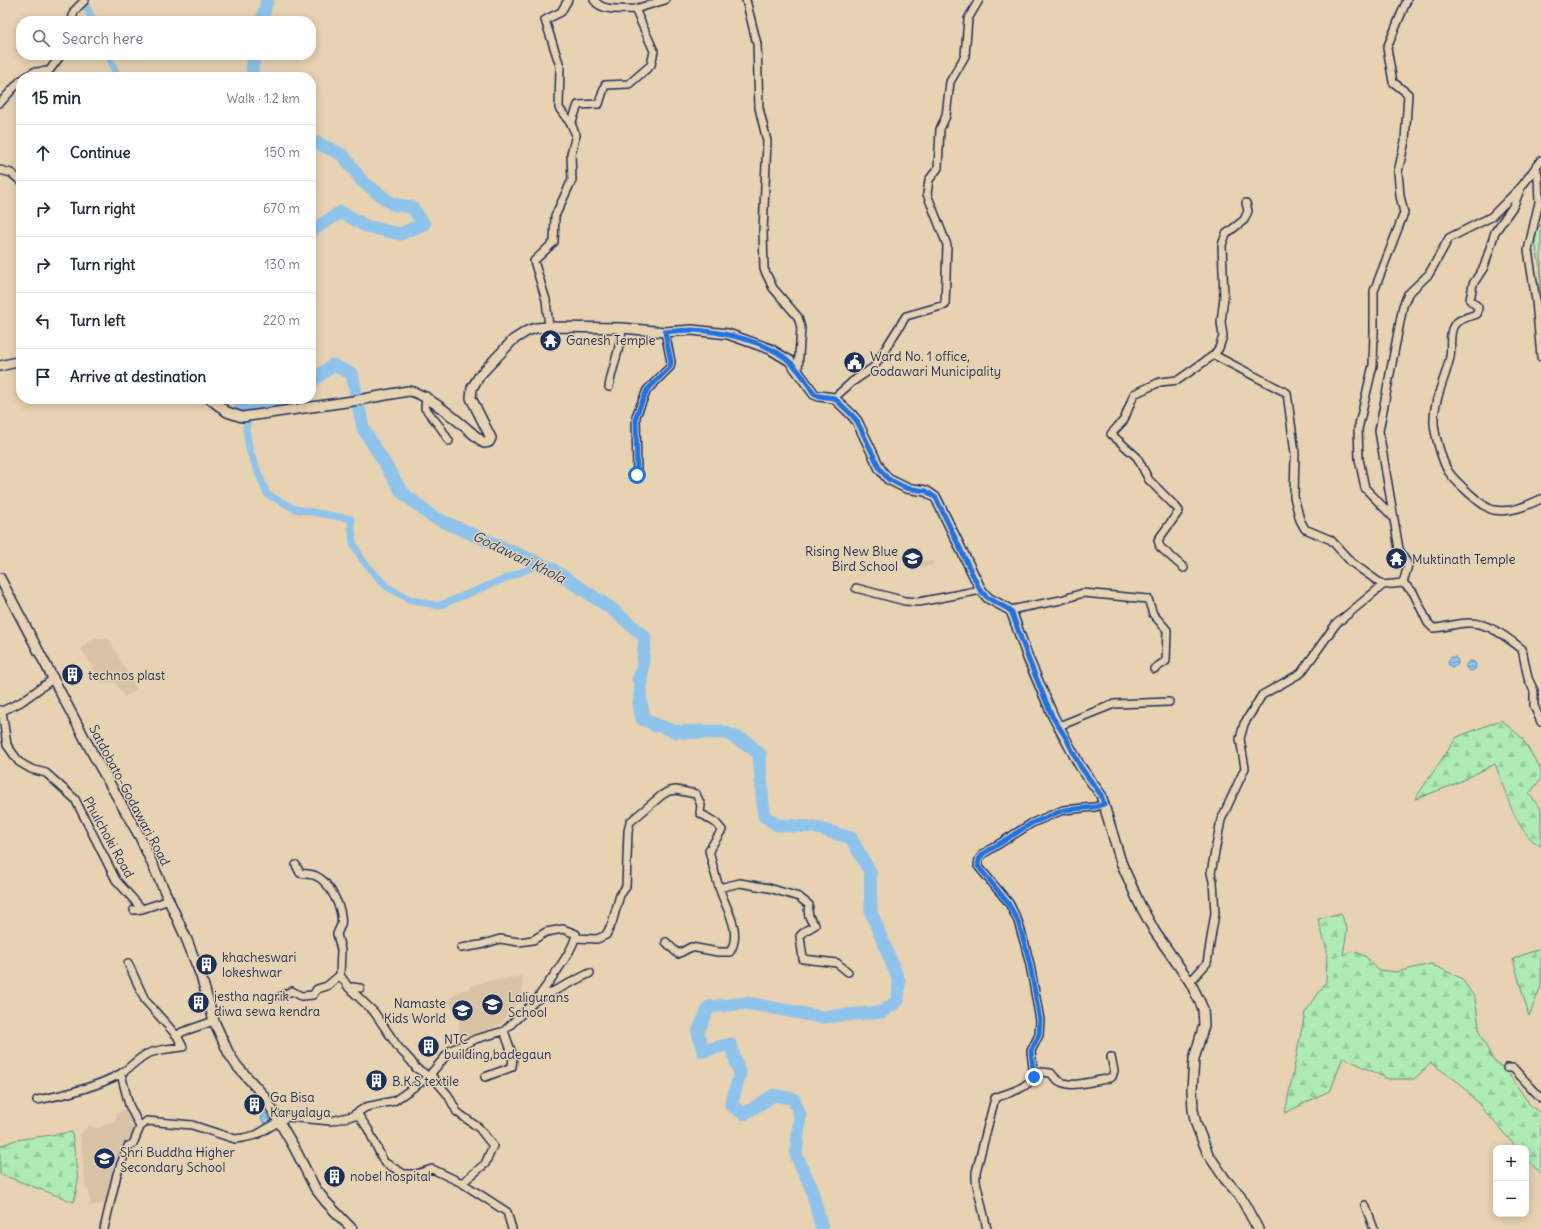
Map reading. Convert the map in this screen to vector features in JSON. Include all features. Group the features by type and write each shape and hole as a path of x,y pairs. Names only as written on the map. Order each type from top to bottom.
{"street":[{"path":"73,16 74,11 86,0"},
{"path":"549,327 546,300 534,261 554,242 555,216 572,180 570,154 576,135 571,124 559,108 560,66 545,20 560,12 568,0"},
{"path":"594,0 596,4 611,9 635,9 665,0"},
{"path":"746,0 757,44 759,108 767,141 763,231 764,269 773,288 798,317 801,328 798,370"},
{"path":"834,398 852,382 874,368 906,316 945,305 947,245 927,194 930,180 938,168 940,129 946,116 950,82 965,56 968,18 979,0"},
{"path":"1393,517 1365,488 1358,459 1358,428 1373,365 1374,291 1404,213 1400,196 1398,172 1405,141 1408,94 1393,82 1387,48 1407,0"},
{"path":"571,124 578,105 599,104 605,86 629,84 651,64 654,51 635,9"},
{"path":"34,72 49,71 57,60"},
{"path":"0,103 16,87"},
{"path":"1403,583 1408,565 1399,549 1379,431 1403,306 1408,294 1429,274 1449,238 1491,217 1522,186 1541,160"},
{"path":"1536,166 1539,202 1528,250 1536,301 1541,357"},
{"path":"0,170 11,173 16,177"},
{"path":"1522,186 1514,204 1495,232 1484,267 1473,284 1470,300 1478,307 1477,314 1456,323 1452,330 1450,356 1434,418 1440,452 1448,472 1472,496 1486,507 1493,510 1508,511 1522,508 1541,499"},
{"path":"1184,568 1160,547 1158,540 1179,511 1149,480 1137,457 1111,434 1124,420 1134,394 1160,382 1178,380 1214,355 1219,348 1223,336 1221,322 1224,297 1222,245 1226,234 1244,220 1248,211 1246,203"},
{"path":"217,404 227,412 242,417 352,401 408,390 426,396 484,443 489,442 491,438 471,398 472,388 480,375 513,340 527,331 549,327 622,328 665,332 692,330 728,334 770,349 790,361 814,394 834,398 857,421 880,469 888,479 906,488 926,491 936,498 980,590 988,598 1010,610 1047,704 1080,766 1101,795 1121,862 1138,903 1155,932 1190,982 1203,1009 1204,1024 1194,1059 1192,1089 1193,1110 1196,1124 1208,1154 1225,1179 1240,1196 1258,1229"},
{"path":"609,387 612,367 621,342 622,328"},
{"path":"637,475 636,416 647,390 670,367 671,362 665,332"},
{"path":"1214,355 1287,393 1295,453 1294,497 1300,520 1305,529 1331,540 1351,562 1383,585"},
{"path":"0,366 16,362"},
{"path":"426,396 426,408 449,441"},
{"name":"Satdobato-Godawari Road","path":"0,578 25,627 47,664 53,679 94,756 140,837 170,900 201,976 214,1021 229,1054 237,1066 264,1096 279,1120 316,1188 326,1202 352,1229"},
{"path":"1190,982 1208,964 1215,913 1213,882 1210,873 1221,820 1245,768 1240,739 1244,724 1262,695 1301,673 1336,624 1383,585 1403,583 1413,592 1428,623 1433,628 1444,628 1470,623 1483,625 1522,649 1528,678 1534,691 1534,706 1541,722"},
{"path":"856,588 905,601 919,602 980,590"},
{"path":"1010,610 1061,600 1083,593 1148,599 1153,614 1167,630 1166,661 1154,669"},
{"path":"1,710 21,702 53,679"},
{"path":"1059,726 1114,704 1169,702"},
{"name":"Phulchoki Road","path":"1,710 7,745 19,762 31,769 46,773 75,799 116,880 142,909"},
{"path":"576,938 597,939 606,935 612,923 620,895 626,887 628,831 630,822 662,795 669,791 676,790 696,794 701,805 700,813 716,823 722,830 709,850 719,888 731,916 735,934 730,952 718,952 691,947 678,954 666,942"},
{"path":"987,1229 976,1181 976,1172 995,1098 1019,1090 1028,1084 1034,1077 1031,1051 1039,1035 1040,1020 1027,952 1018,921 1008,903 978,866 979,859 983,854 1032,823 1064,810 1095,807 1104,804"},
{"path":"296,865 300,873 317,876 326,884 334,895 339,909 341,925 337,934 341,950 340,975 349,988 374,1012 398,1047 416,1068 428,1077 431,1075 448,1094 457,1112 479,1128 493,1146 485,1164 462,1183"},
{"path":"719,888 740,884 769,888 799,897 809,905 807,912 815,925 805,930 800,936 803,959 837,963 848,972"},
{"path":"134,910 170,900"},
{"path":"461,948 480,945 500,939 519,942 534,940 546,932 563,929 576,934 576,938"},
{"path":"352,1116 366,1107 394,1101 428,1077 451,1050 476,1039 504,1031 536,1000 576,938"},
{"path":"37,1100 61,1095 121,1074 147,1054 166,1049 183,1047 177,1036 146,1000 128,963"},
{"path":"536,1000 590,974"},
{"path":"280,996 292,991 301,996 313,995 317,989 327,986 340,975"},
{"path":"349,988 352,986 360,988"},
{"path":"177,1036 182,1032 214,1021"},
{"path":"485,1077 512,1067 513,1056 504,1031"},
{"path":"1034,1073 1051,1073 1055,1079 1062,1083 1081,1085 1112,1077 1114,1071 1111,1057"},
{"path":"1507,1068 1513,1068 1541,1098"},
{"path":"121,1074 129,1105 140,1127"},
{"path":"104,1229 117,1174 128,1146 133,1144 140,1127 147,1121 192,1125 235,1139 256,1135 279,1120 287,1117 331,1121 352,1116 359,1116 368,1129 384,1162 404,1174 416,1174 432,1169 462,1183 507,1212 512,1229"},
{"path":"1365,1205 1374,1229"}],"shaded area":[{"name":"Rising New Blue Bird School","path":"919,548 920,561 933,561 934,565 908,569 906,549"},
{"path":"93,638 109,639 137,690 125,697 115,682 103,683 81,648"},
{"name":"Laligurans School","path":"522,976 523,999 511,1008 502,1023 477,1034 459,1038 459,1020 448,1000 457,993 483,982"},
{"name":"Shri Buddha Higher Secondary School","path":"127,1109 133,1131 127,1156 111,1202 90,1206 89,1189 86,1190 80,1134 89,1125 98,1128 117,1119 116,1113"}],"green space":[{"path":"1541,224 1541,270 1534,232"},
{"path":"1541,270 1541,331 1539,305"},
{"path":"1501,720 1521,737 1541,769 1541,779 1529,794 1541,809 1541,846 1532,840 1517,821 1495,764 1453,785 1415,799 1457,737"},
{"path":"1341,913 1347,930 1343,955 1353,951 1365,956 1378,970 1396,972 1431,964 1461,978 1475,998 1480,1034 1493,1060 1506,1070 1530,1105 1541,1114 1541,1174 1529,1161 1529,1145 1514,1145 1461,1084 1431,1063 1414,1079 1388,1079 1343,1057 1331,1090 1285,1113 1305,1013 1326,982 1327,950 1318,919"},
{"path":"1541,948 1541,986 1529,1016 1513,959"},
{"path":"72,1132 78,1180 74,1202 0,1174 0,1146 16,1140"}],"water":[{"path":"1451,657 1455,657 1458,662 1455,667 1451,667 1448,664 1448,660"},
{"path":"1469,661 1473,661 1475,662 1475,670 1469,671 1466,668 1466,664"},
{"path":"265,1113 267,1114 271,1123 265,1126 261,1118"}],"waterway":[{"name":"Godawari Khola","path":"263,16 267,0"},
{"path":"84,1 91,16"},
{"path":"110,60 116,72"},
{"name":"Godawari Khola","path":"252,72 254,60"},
{"name":"Godawari Khola","path":"316,142 343,155 361,180 392,204 412,207 424,224 400,234 366,226 341,212 316,228"},
{"name":"Godawari Khola","path":"316,378 333,365 352,374 363,428 402,492 431,516 552,569 612,609 645,637 639,705 642,719 676,732 727,733 759,753 764,816 777,825 814,827 851,838 870,872 871,912 899,981 898,1001 882,1012 821,1017 747,1003 709,1007 698,1032 703,1051 730,1044 740,1074 731,1105 744,1114 774,1095 794,1099 800,1116 796,1155 811,1187 822,1229"},
{"name":"Godawari Khola","path":"241,404 244,413 275,408 281,404"},
{"name":"Godawari Khola","path":"243,404 245,410"},
{"path":"247,423 246,430 250,452 267,494 295,509 351,519 353,543 363,561 387,587 409,599 438,606 538,565 636,625 646,644 645,655 635,679 642,692 648,722 654,729 721,728 747,738 763,753"}],"place":[{"name":"Ganesh Temple","path":"551,340"},
{"name":"Ward No. 1 office, Godawari Municipality","path":"854,363"},
{"name":"Rising New Blue Bird School","path":"913,558"},
{"name":"Muktinath Temple","path":"1396,559"},
{"name":"technos plast","path":"73,675"},
{"name":"khacheswari lokeshwar","path":"207,964"},
{"name":"jestha nagrik diwa sewa kendra","path":"199,1003"},
{"name":"Laligurans School","path":"493,1004"},
{"name":"Namaste Kids World","path":"462,1010"},
{"name":"NTC building,badegaun","path":"429,1046"},
{"name":"B.K.S textile","path":"376,1081"},
{"name":"Ga Bisa Karyalaya","path":"255,1104"},
{"name":"Shri Buddha Higher Secondary School","path":"104,1159"},
{"name":"nobel hospital","path":"335,1176"}],"route":[{"path":"637,475 636,416 647,390 670,367 671,362 665,332 692,330 704,331 728,334 750,341 770,349 790,361 814,394 834,398 844,406 857,421 880,469 888,479 906,488 926,491 936,498 954,532 960,550 980,590 988,598 1010,610 1012,613 1028,658 1052,716 1066,738 1080,766 1101,795 1104,804 1095,807 1064,810 1044,820 1032,823 983,854 979,859 978,866 1008,903 1018,921 1025,945 1040,1020 1039,1035 1031,1051 1034,1077"}]}
